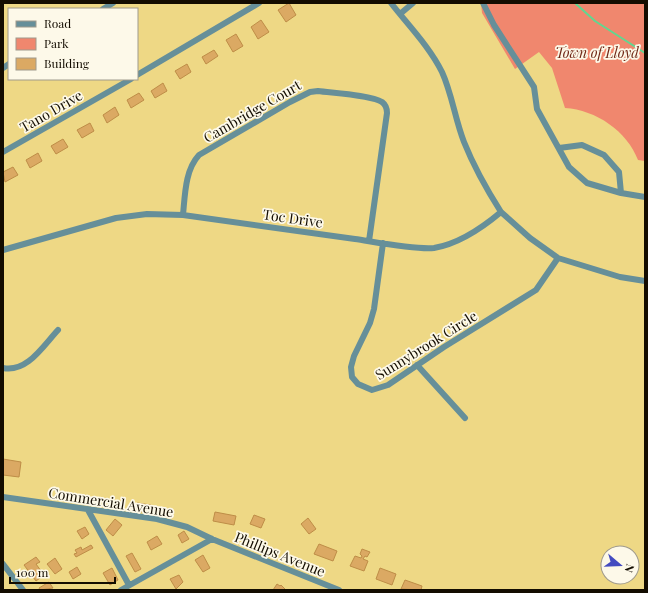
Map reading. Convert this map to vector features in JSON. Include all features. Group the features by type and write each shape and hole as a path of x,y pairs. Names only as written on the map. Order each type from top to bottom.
{"street":[{"path":"138,74 259,3"},
{"path":"390,3 433,55 454,103 464,140 477,170 501,212 530,238 558,258 620,276 645,281"},
{"path":"400,14 413,3"},
{"path":"483,3 494,25 534,87 537,109 546,129 559,148 568,167 587,183 621,193 645,197"},
{"name":"Tano Drive","path":"3,152 129,80"},
{"name":"Cambridge Court","path":"183,215 190,171 192,165 200,155 290,102 310,92 318,91 373,99 383,102 386,107 387,113 369,241"},
{"path":"559,148 582,145 604,155 619,172 621,193"},
{"name":"Toc Drive","path":"3,250 116,218 147,214 183,215 383,243 432,248 447,245 489,222 501,212"},
{"name":"Sunnybrook Circle","path":"383,243 374,309 370,323 354,356 351,367 352,377 358,384 375,390 388,385 536,290 558,258"},
{"path":"3,368 11,370 22,366 32,358 58,330"},
{"path":"417,365 465,418"},
{"name":"Commercial Avenue","path":"3,498 157,519 187,527 212,539"},
{"path":"88,510 129,585"},
{"path":"121,590 212,539"},
{"name":"Phillips Avenue","path":"212,539 339,590"},
{"path":"3,564 23,590"}],"green space":[{"name":"Town of Lloyd","path":"481,3 645,3 645,161 638,160 626,140 609,124 588,113 565,108 552,68 539,52 515,69 482,13"}],"building":[{"path":"289,3 296,15 286,22 278,10"},
{"path":"261,20 269,32 258,39 251,27"},
{"path":"236,34 243,46 233,52 226,40"},
{"path":"214,50 218,56 206,64 202,57"},
{"path":"187,64 191,72 180,79 175,71"},
{"path":"163,83 167,91 155,98 151,91"},
{"path":"139,93 144,100 131,108 127,100"},
{"path":"115,107 119,115 107,123 103,115"},
{"path":"90,123 94,131 82,138 77,130"},
{"path":"63,139 68,147 56,154 51,146"},
{"path":"38,153 42,161 30,168 26,160"},
{"path":"13,167 18,175 5,182 3,172"},
{"path":"3,459 21,462 19,477 3,475"},
{"path":"137,503 151,505 150,513 136,511"},
{"path":"215,512 236,516 234,525 213,521"},
{"path":"254,515 265,519 261,528 250,524"},
{"path":"308,518 316,529 309,534 301,524"},
{"path":"115,519 122,525 113,536 106,530"},
{"path":"85,527 89,534 82,539 77,531"},
{"path":"184,531 189,539 182,543 178,535"},
{"path":"157,536 162,544 151,550 147,542"},
{"path":"319,544 337,551 333,561 314,554"},
{"path":"91,545 93,548 76,557 74,554 77,553 75,550 81,547 82,550"},
{"path":"362,549 370,552 367,557 365,556 363,559 368,561 364,571 350,566 355,556 361,558 362,556 360,554"},
{"path":"132,553 141,569 135,572 126,556"},
{"path":"203,555 210,568 203,572 195,560"},
{"path":"36,557 40,562 36,564 44,575 36,581 24,565"},
{"path":"55,558 62,569 55,574 47,564"},
{"path":"77,567 81,574 73,579 69,572"},
{"path":"112,568 118,580 110,585 103,573"},
{"path":"380,568 396,574 392,585 376,579"},
{"path":"179,575 183,582 176,589 170,579"},
{"path":"405,580 422,586 421,590 401,589"},
{"path":"49,582 53,588 40,590 39,588"},
{"path":"277,584 280,586 281,585 286,590 273,590"}],"waterway":[{"path":"575,3 595,21 645,53"}]}
